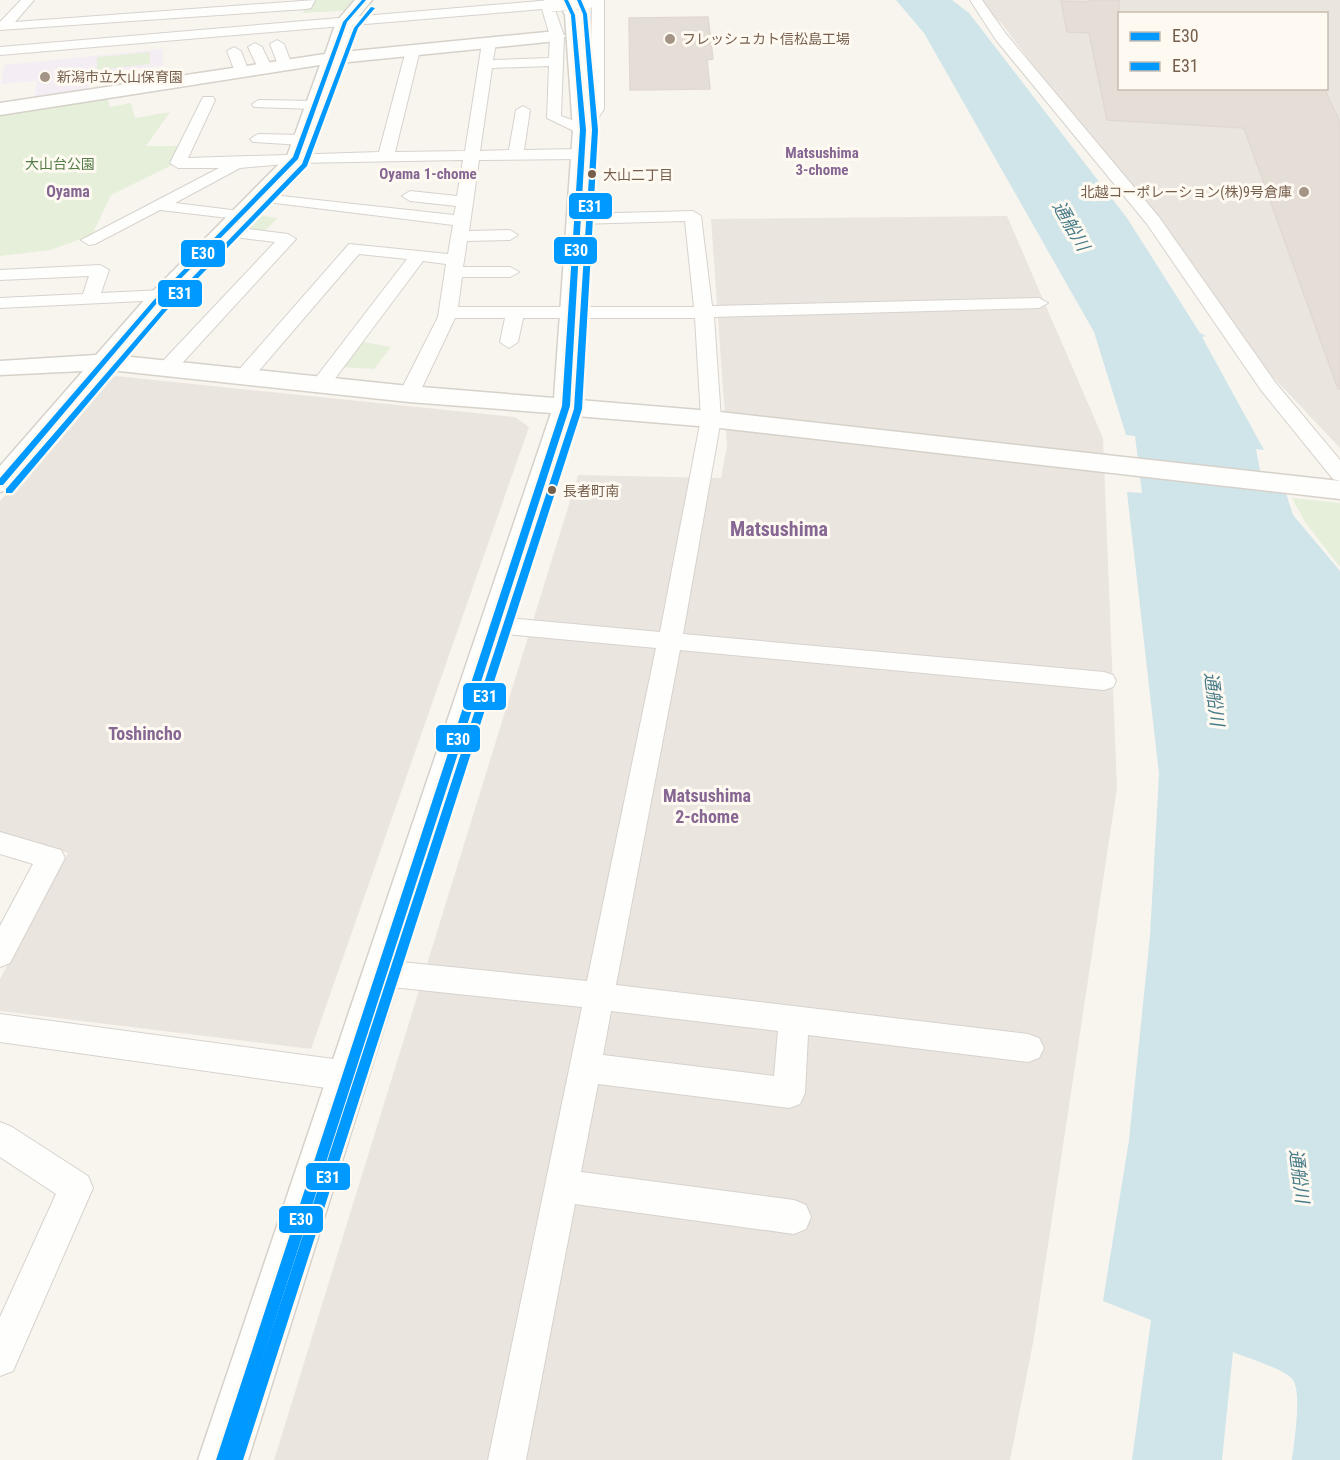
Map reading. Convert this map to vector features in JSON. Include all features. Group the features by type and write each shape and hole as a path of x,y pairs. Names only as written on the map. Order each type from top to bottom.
{"street":[{"path":"2,27 28,0"},
{"path":"2,27 306,5 309,0"},
{"path":"1,481 163,295 259,196 299,149 345,22 364,0"},
{"path":"976,0 1001,37 1153,221 1268,386 1340,474"},
{"path":"0,51 575,2"},
{"path":"575,2 557,36 558,62 554,118 583,142"},
{"path":"223,1460 566,406 570,312 583,142 573,15 575,2"},
{"path":"182,55 186,34"},
{"path":"0,109 172,75 242,72 332,58 365,60 413,50 557,36"},
{"path":"409,394 447,313 489,43"},
{"path":"277,44 285,65"},
{"path":"255,47 265,68"},
{"path":"394,178 392,157 413,50"},
{"path":"234,51 242,72"},
{"path":"486,64 558,62"},
{"path":"208,100 184,146 178,164 246,163"},
{"path":"259,104 315,105"},
{"path":"516,155 523,110"},
{"path":"258,139 299,149 392,157 421,149 472,156 516,155 583,142"},
{"path":"184,146 208,146"},
{"path":"232,146 246,163"},
{"path":"89,240 225,170 299,149"},
{"path":"410,196 435,193 465,202"},
{"path":"259,196 510,235"},
{"path":"156,205 240,216"},
{"path":"507,1460 670,640 711,419 704,312 693,216 578,219"},
{"path":"110,229 142,235"},
{"path":"167,368 288,239 225,231"},
{"path":"244,376 355,248 418,256 454,266 510,272"},
{"path":"321,384 418,256"},
{"path":"0,275 100,270 90,298"},
{"path":"0,303 163,295"},
{"path":"447,313 704,312 1039,303"},
{"path":"509,342 515,313"},
{"path":"0,368 106,362 409,394 711,419 1328,489"},
{"path":"496,625 1104,681"},
{"path":"0,843 51,858 0,954"},
{"path":"382,973 600,996 1028,1048"},
{"path":"586,1068 789,1093 794,1020"},
{"path":"0,1028 348,1076"},
{"path":"0,1138 76,1188 0,1358"},
{"path":"562,1186 794,1217"}],"shaded area":[{"path":"977,0 1340,0 1340,448 1253,356 1137,190 1055,94 1001,23"},
{"name":"新潟市立大山保育園","path":"163,49 163,66 89,73 89,91 34,100 37,81 1,84 4,65"},
{"path":"1007,216 1103,438 1117,788 1034,1338 1010,1460 274,1460 578,475 721,478 727,446 711,219"},
{"path":"116,376 515,417 529,427 311,1049 0,1011 0,979 68,853 0,832 0,501 106,379"}],"green space":[{"path":"309,0 364,0 354,10 303,13"},
{"path":"150,52 150,64 97,70 97,57"},
{"name":"大山台公園","path":"107,96 110,107 131,103 135,118 170,112 146,146 181,146 172,165 111,195 92,235 50,250 0,256 0,113"},
{"path":"250,214 277,218 265,231 242,228 240,225"},
{"path":"359,341 391,347 374,369 339,367"},
{"path":"1292,498 1340,503 1340,567 1305,522"}],"water":[{"name":"通船川","path":"896,0 952,0 969,13 1127,218 1200,333 1206,336 1202,337 1264,450 1256,449 1262,481 1283,484 1293,515 1340,571 1340,1460 1292,1460 1297,1407 1296,1386 1293,1380 1274,1368 1233,1352 1222,1460 1132,1460 1151,1320 1103,1301 1129,1140 1150,936 1159,774 1127,492 1142,493 1135,436 1126,435 1094,332 924,33"}],"building":[{"name":"北越コーポレーション(株)9号倉庫","path":"1088,0 1119,0 1118,90 1325,90 1340,122 1340,389 1338,389 1244,128 1107,120 1089,33 1067,32 1061,1 1088,2"},
{"name":"フレッシュカト信松島工場","path":"708,17 713,59 707,60 710,89 630,90 629,18"}],"transit line":[{"name":"E30","path":"0,483 155,302 296,158 345,22 364,0"},
{"name":"E30","path":"223,1460 566,406 583,130 573,15 566,0"},
{"name":"E31","path":"236,1460 578,409 595,130 585,14 579,0"},
{"name":"E31","path":"9,491 164,310 305,165 356,28 373,8"}],"place":[{"name":"フレッシュカト信松島工場","path":"670,39"},
{"name":"新潟市立大山保育園","path":"45,77"},
{"name":"大山二丁目","path":"592,174"},
{"name":"北越コーポレーション(株)9号倉庫","path":"1304,192"},
{"name":"長者町南","path":"552,490"}],"district":[{"name":"Matsushima 3-chome","path":"822,162"},
{"name":"Oyama 1-chome","path":"428,174"},
{"name":"Oyama","path":"68,191"},
{"name":"Matsushima","path":"779,529"},
{"name":"Toshincho","path":"145,734"},
{"name":"Matsushima 2-chome","path":"707,806"}]}
